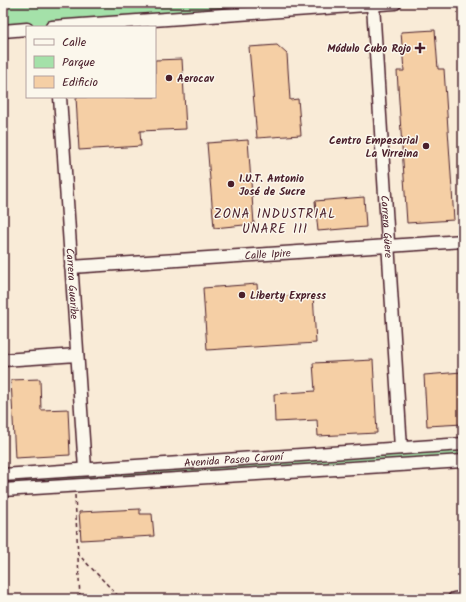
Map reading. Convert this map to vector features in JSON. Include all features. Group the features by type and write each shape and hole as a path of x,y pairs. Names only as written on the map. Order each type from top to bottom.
{"street":[{"path":"69,26 395,3"},
{"name":"Carrera Güere","path":"373,4 401,448"},
{"path":"3,31 26,29"},
{"name":"Carrera Guaribe","path":"60,98 85,470"},
{"name":"Calle Ipire","path":"71,267 463,241"},
{"path":"3,360 77,355"},
{"name":"Avenida Paseo Caroní","path":"3,475 463,444"},
{"name":"Avenida Paseo Caroní","path":"3,490 463,461"},
{"path":"454,599 463,598"}],"path":[{"path":"74,485 80,599"},
{"path":"77,553 121,599"}],"shaded area":[{"path":"391,3 463,3 463,444 3,475 3,30 26,28 26,98 156,98 156,26 62,26"},
{"path":"463,461 463,598 3,599 3,490"}],"green space":[{"path":"3,3 395,3 66,26 26,26 3,30"},
{"path":"463,444 463,461 3,490 3,475"}],"building":[{"name":"Centro Empesarial La Virreina","path":"435,30 438,69 444,69 454,220 407,223 397,71 404,71 401,32"},
{"path":"277,45 287,54 290,100 298,99 301,135 257,138 249,47"},
{"path":"182,59 186,129 140,131 141,146 79,150 76,98 156,98 156,60"},
{"name":"I.U.T. Antonio José de Sucre","path":"248,140 254,224 214,228 207,143"},
{"path":"364,197 366,227 318,231 315,201"},
{"path":"257,284 258,298 313,294 316,343 207,350 203,288"},
{"path":"373,360 377,433 318,436 317,420 275,422 274,394 315,391 313,363"},
{"path":"462,372 463,424 427,426 424,375"},
{"path":"40,379 41,410 68,409 70,455 15,458 11,380"},
{"path":"140,509 140,514 152,514 154,536 81,540 79,512"}],"place":[{"name":"Módulo Cubo Rojo","path":"420,48"},
{"name":"Aerocav","path":"169,78"},
{"name":"Centro Empesarial La Virreina","path":"426,146"},
{"name":"I.U.T. Antonio José de Sucre","path":"231,184"},
{"name":"Liberty Express","path":"242,295"}],"district":[{"name":"ZONA INDUSTRIAL UNARE III","path":"275,220"}]}
